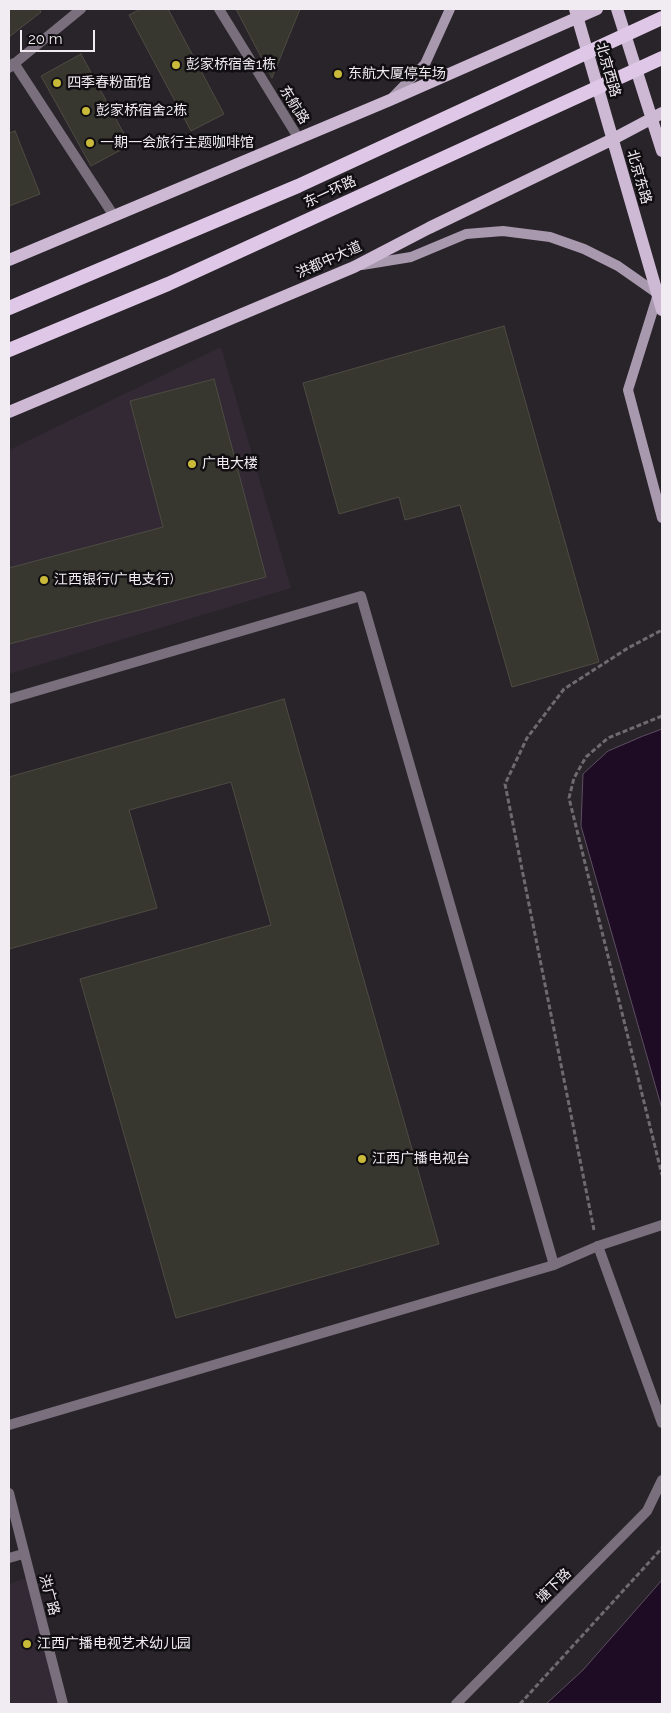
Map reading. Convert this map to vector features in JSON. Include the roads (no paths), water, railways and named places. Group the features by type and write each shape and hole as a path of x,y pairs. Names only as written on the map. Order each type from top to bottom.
{"highway":[{"name":"东一环路","path":"9,308 298,186 662,18"},
{"name":"东一环路","path":"9,350 168,284 662,58"}],"main road":[{"path":"390,100 424,64 450,9"},
{"path":"9,260 390,100 576,13 597,9"},
{"name":"北京西路","path":"617,9 657,115"},
{"name":"北京西路","path":"576,13 613,139"},
{"path":"657,115 662,151"},
{"name":"洪都中大道","path":"9,412 354,267 428,228 613,139 657,115"},
{"name":"北京东路","path":"613,139 662,310"},
{"path":"354,267 411,257 466,234 503,231 550,237 584,249 618,266 658,294 628,390 662,518"},
{"path":"9,255 28,252"}],"street":[{"path":"81,9 11,63 114,216"},
{"name":"东航路","path":"219,9 299,139"},
{"path":"9,699 361,596 554,1265"},
{"path":"9,1425 554,1265 598,1246 662,1225"},
{"path":"598,1246 662,1423"},
{"name":"塘下路","path":"456,1704 647,1511 662,1480"},
{"name":"洪广路","path":"9,1493 64,1704"},
{"path":"9,1558 24,1554"}],"place":[{"name":"彭家桥宿舍1栋","path":"176,65"},
{"name":"东航大厦停车场","path":"338,74"},
{"name":"四季春粉面馆","path":"57,83"},
{"name":"彭家桥宿舍2栋","path":"86,111"},
{"name":"一期一会旅行主题咖啡馆","path":"90,143"},
{"name":"广电大楼","path":"192,464"},
{"name":"江西银行(广电支行)","path":"44,580"},
{"name":"江西广播电视台","path":"362,1159"},
{"name":"江西广播电视艺术幼儿园","path":"27,1644"}]}
